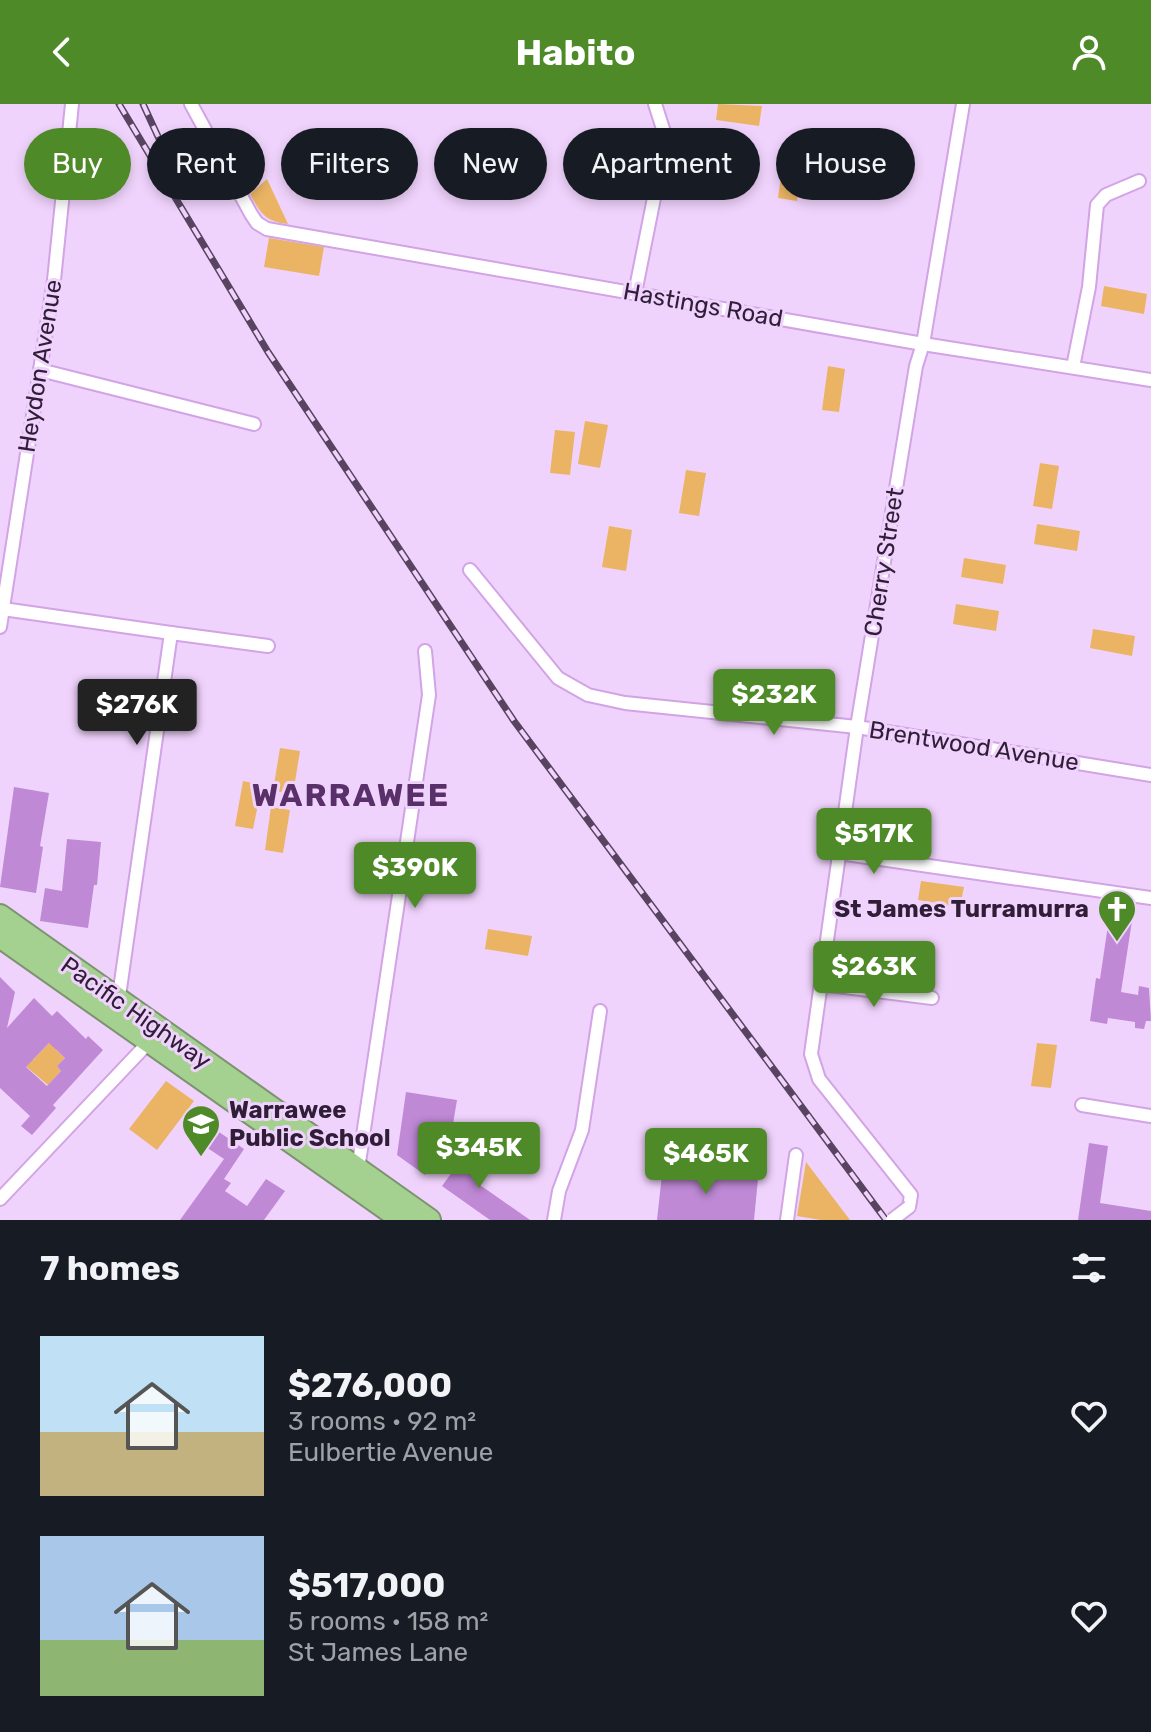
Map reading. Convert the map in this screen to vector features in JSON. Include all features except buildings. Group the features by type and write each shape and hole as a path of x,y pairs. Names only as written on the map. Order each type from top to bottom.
{"highway":[{"name":"Pacific Highway","path":"0,916 115,1008 149,1042 403,1220"},
{"name":"Pacific Highway","path":"0,936 115,1008 358,1169 429,1220"}],"street":[{"name":"Heydon Avenue","path":"0,627 54,280 72,104"},
{"name":"Hastings Road","path":"191,104 257,223 278,232 923,344 1151,380"},
{"path":"635,293 660,168 664,132 655,104"},
{"name":"Cherry Street","path":"892,1220 909,1207 911,1195 819,1079 811,1054 857,727 963,104"},
{"path":"1073,367 1089,287 1097,205 1106,195 1139,181"},
{"path":"40,370 254,424"},
{"name":"Brentwood Avenue","path":"470,570 558,678 588,695 625,703 857,727 1151,775"},
{"path":"3,609 268,646"},
{"path":"115,1008 171,633"},
{"path":"358,1169 429,695 425,651"},
{"path":"839,853 1151,898"},
{"path":"821,984 932,998"},
{"path":"554,1220 559,1191 582,1130 600,1011"},
{"path":"0,1199 149,1042"},
{"path":"1082,1105 1151,1116"},
{"path":"787,1220 796,1155"}],"shaded area":[{"path":"718,104 762,106 759,126 716,120"},
{"path":"267,179 288,224 264,215 253,200 265,200"},
{"path":"269,238 324,247 319,276 264,267"},
{"path":"1104,286 1147,294 1144,314 1101,306"},
{"path":"828,366 845,369 839,412 822,410"},
{"path":"585,421 608,425 600,468 578,464"},
{"path":"555,430 575,432 570,475 550,473"},
{"path":"1040,463 1059,466 1052,509 1033,506"},
{"path":"686,470 706,473 699,516 679,513"},
{"path":"1037,524 1080,531 1077,551 1034,544"},
{"path":"609,526 632,530 626,571 602,567"},
{"path":"964,558 1006,565 1003,584 961,577"},
{"path":"956,604 999,611 996,631 953,624"},
{"path":"1093,629 1135,636 1132,656 1090,648"},
{"path":"280,748 300,751 293,794 273,791"},
{"path":"243,781 262,785 253,829 235,826"},
{"path":"271,807 290,810 283,853 265,850"},
{"path":"921,881 964,887 960,907 918,900"},
{"path":"488,929 532,936 528,956 485,949"},
{"path":"53,1039 60,1045 56,1050 65,1058 57,1066 61,1071 48,1085 10,1053 23,1050 33,1060"},
{"path":"1037,1043 1057,1045 1051,1088 1031,1086"},
{"path":"166,1081 194,1101 157,1150 129,1129"},
{"path":"806,1162 850,1220 797,1216"}],"railway":[{"path":"119,104 268,352 514,721 886,1220"},
{"path":"143,104 154,128"}],"place":[{"name":"St James Turramurra","path":"1117,943"},
{"name":"Warrawee Public School","path":"201,1158"}],"district":[{"name":"WARRAWEE","path":"351,795"}]}
